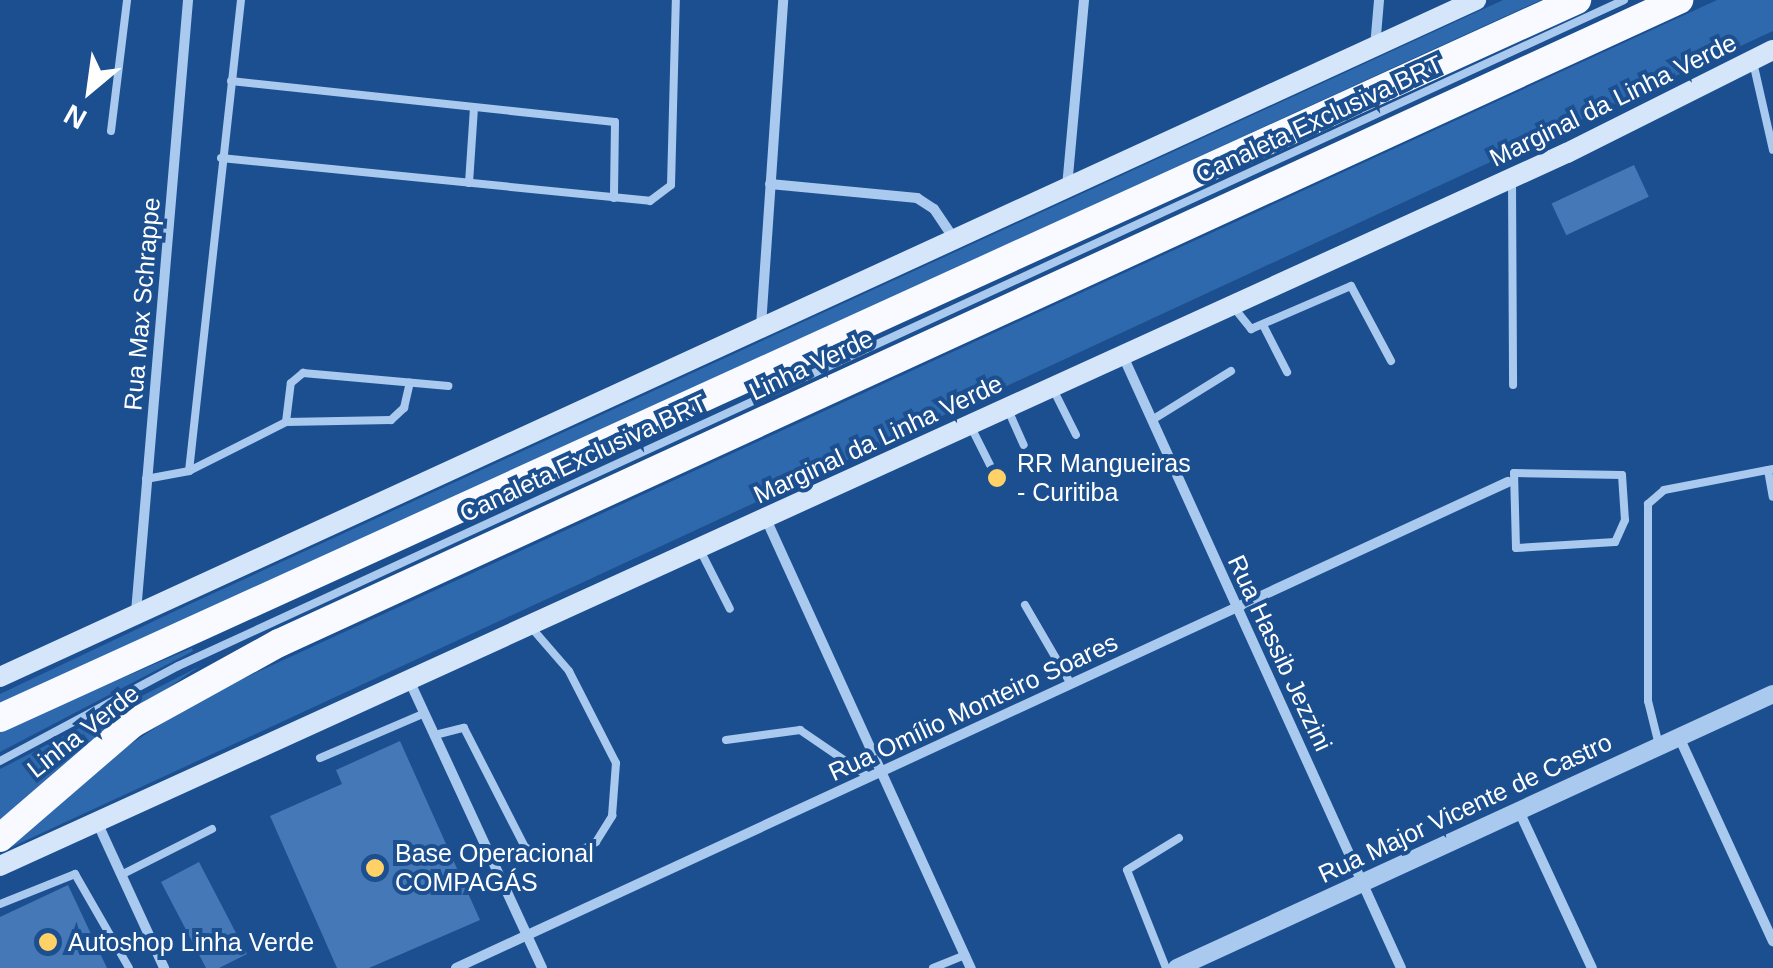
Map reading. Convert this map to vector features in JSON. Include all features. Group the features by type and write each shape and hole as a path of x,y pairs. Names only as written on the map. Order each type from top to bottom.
{"highway":[{"name":"Linha Verde","path":"0,718 1577,0"},
{"name":"Linha Verde","path":"0,838 132,724 279,643 1679,0"}],"main road":[{"path":"0,676 1476,0"},
{"name":"Marginal da Linha Verde","path":"0,866 1512,178 1773,50"}],"street":[{"name":"Rua Max Schrappe","path":"136,612 188,0"},
{"path":"761,326 784,0"},
{"path":"1067,188 1084,0"},
{"path":"1375,48 1380,0"},
{"path":"770,184 917,198 934,209 954,239"},
{"name":"Rua Hassib Jezzini","path":"1122,355 1402,968"},
{"name":"Rua Omílio Monteiro Soares","path":"456,968 1511,481"},
{"path":"766,518 971,968"},
{"path":"410,680 542,968"},
{"name":"Rua Major Vicente de Castro","path":"1178,968 1773,694"},
{"path":"1679,737 1773,941"},
{"path":"1519,811 1592,968"},
{"path":"97,822 164,968"}],"lane":[{"path":"111,131 127,0"},
{"path":"189,471 241,0"},
{"path":"221,158 650,201 671,185 676,0"},
{"name":"Canaleta Exclusiva BRT","path":"0,761 178,666 1624,0"},
{"path":"1753,60 1773,150"},
{"path":"230,82 615,122 614,198"},
{"path":"469,183 474,108"},
{"path":"1512,178 1513,386"},
{"path":"1233,305 1246,328 1351,286 1391,361"},
{"path":"1263,324 1287,372"},
{"path":"1152,420 1230,371"},
{"path":"286,422 291,383 303,373 448,386"},
{"path":"146,479 189,471 286,422 391,420 404,408 410,383"},
{"path":"1052,388 1076,436"},
{"path":"1007,408 1024,444"},
{"path":"970,424 990,465"},
{"path":"1659,746 1648,701 1648,504 1664,490 1770,470 1773,497"},
{"path":"1514,473 1622,475 1623,529 1610,545 1516,548 1511,481 1514,473"},
{"path":"699,548 730,609"},
{"path":"1024,605 1071,684"},
{"path":"435,734 464,728 525,846 543,857 572,856 596,842 612,816 616,763 569,671 529,626"},
{"path":"320,758 425,713"},
{"path":"726,740 800,730 869,777"},
{"path":"122,876 212,829"},
{"path":"1166,968 1127,870 1179,838"},
{"path":"0,904 75,874 121,946 128,968"},
{"path":"121,946 150,938"},
{"path":"933,968 965,956"}],"shaded area":[{"path":"1503,0 1541,0 0,705 0,694 190,604"},
{"path":"1717,0 1773,0 1773,31 3,851 94,768 201,698"},
{"path":"192,648 193,651 0,752 0,731"},
{"path":"200,666 88,743 0,820 0,769"}],"building":[{"path":"1634,165 1649,197 1566,235 1552,203"},
{"name":"Base Operacional COMPAGÁS","path":"400,741 480,920 369,968 337,968 270,816 342,784 336,770"},
{"path":"199,862 247,954 219,968 206,968 161,882"},
{"name":"Autoshop Linha Verde","path":"68,885 107,968 0,968 0,917"}],"place":[{"name":"RR Mangueiras - Curitiba","path":"997,478"},
{"name":"Base Operacional COMPAGÁS","path":"375,868"},
{"name":"Autoshop Linha Verde","path":"48,942"}]}
